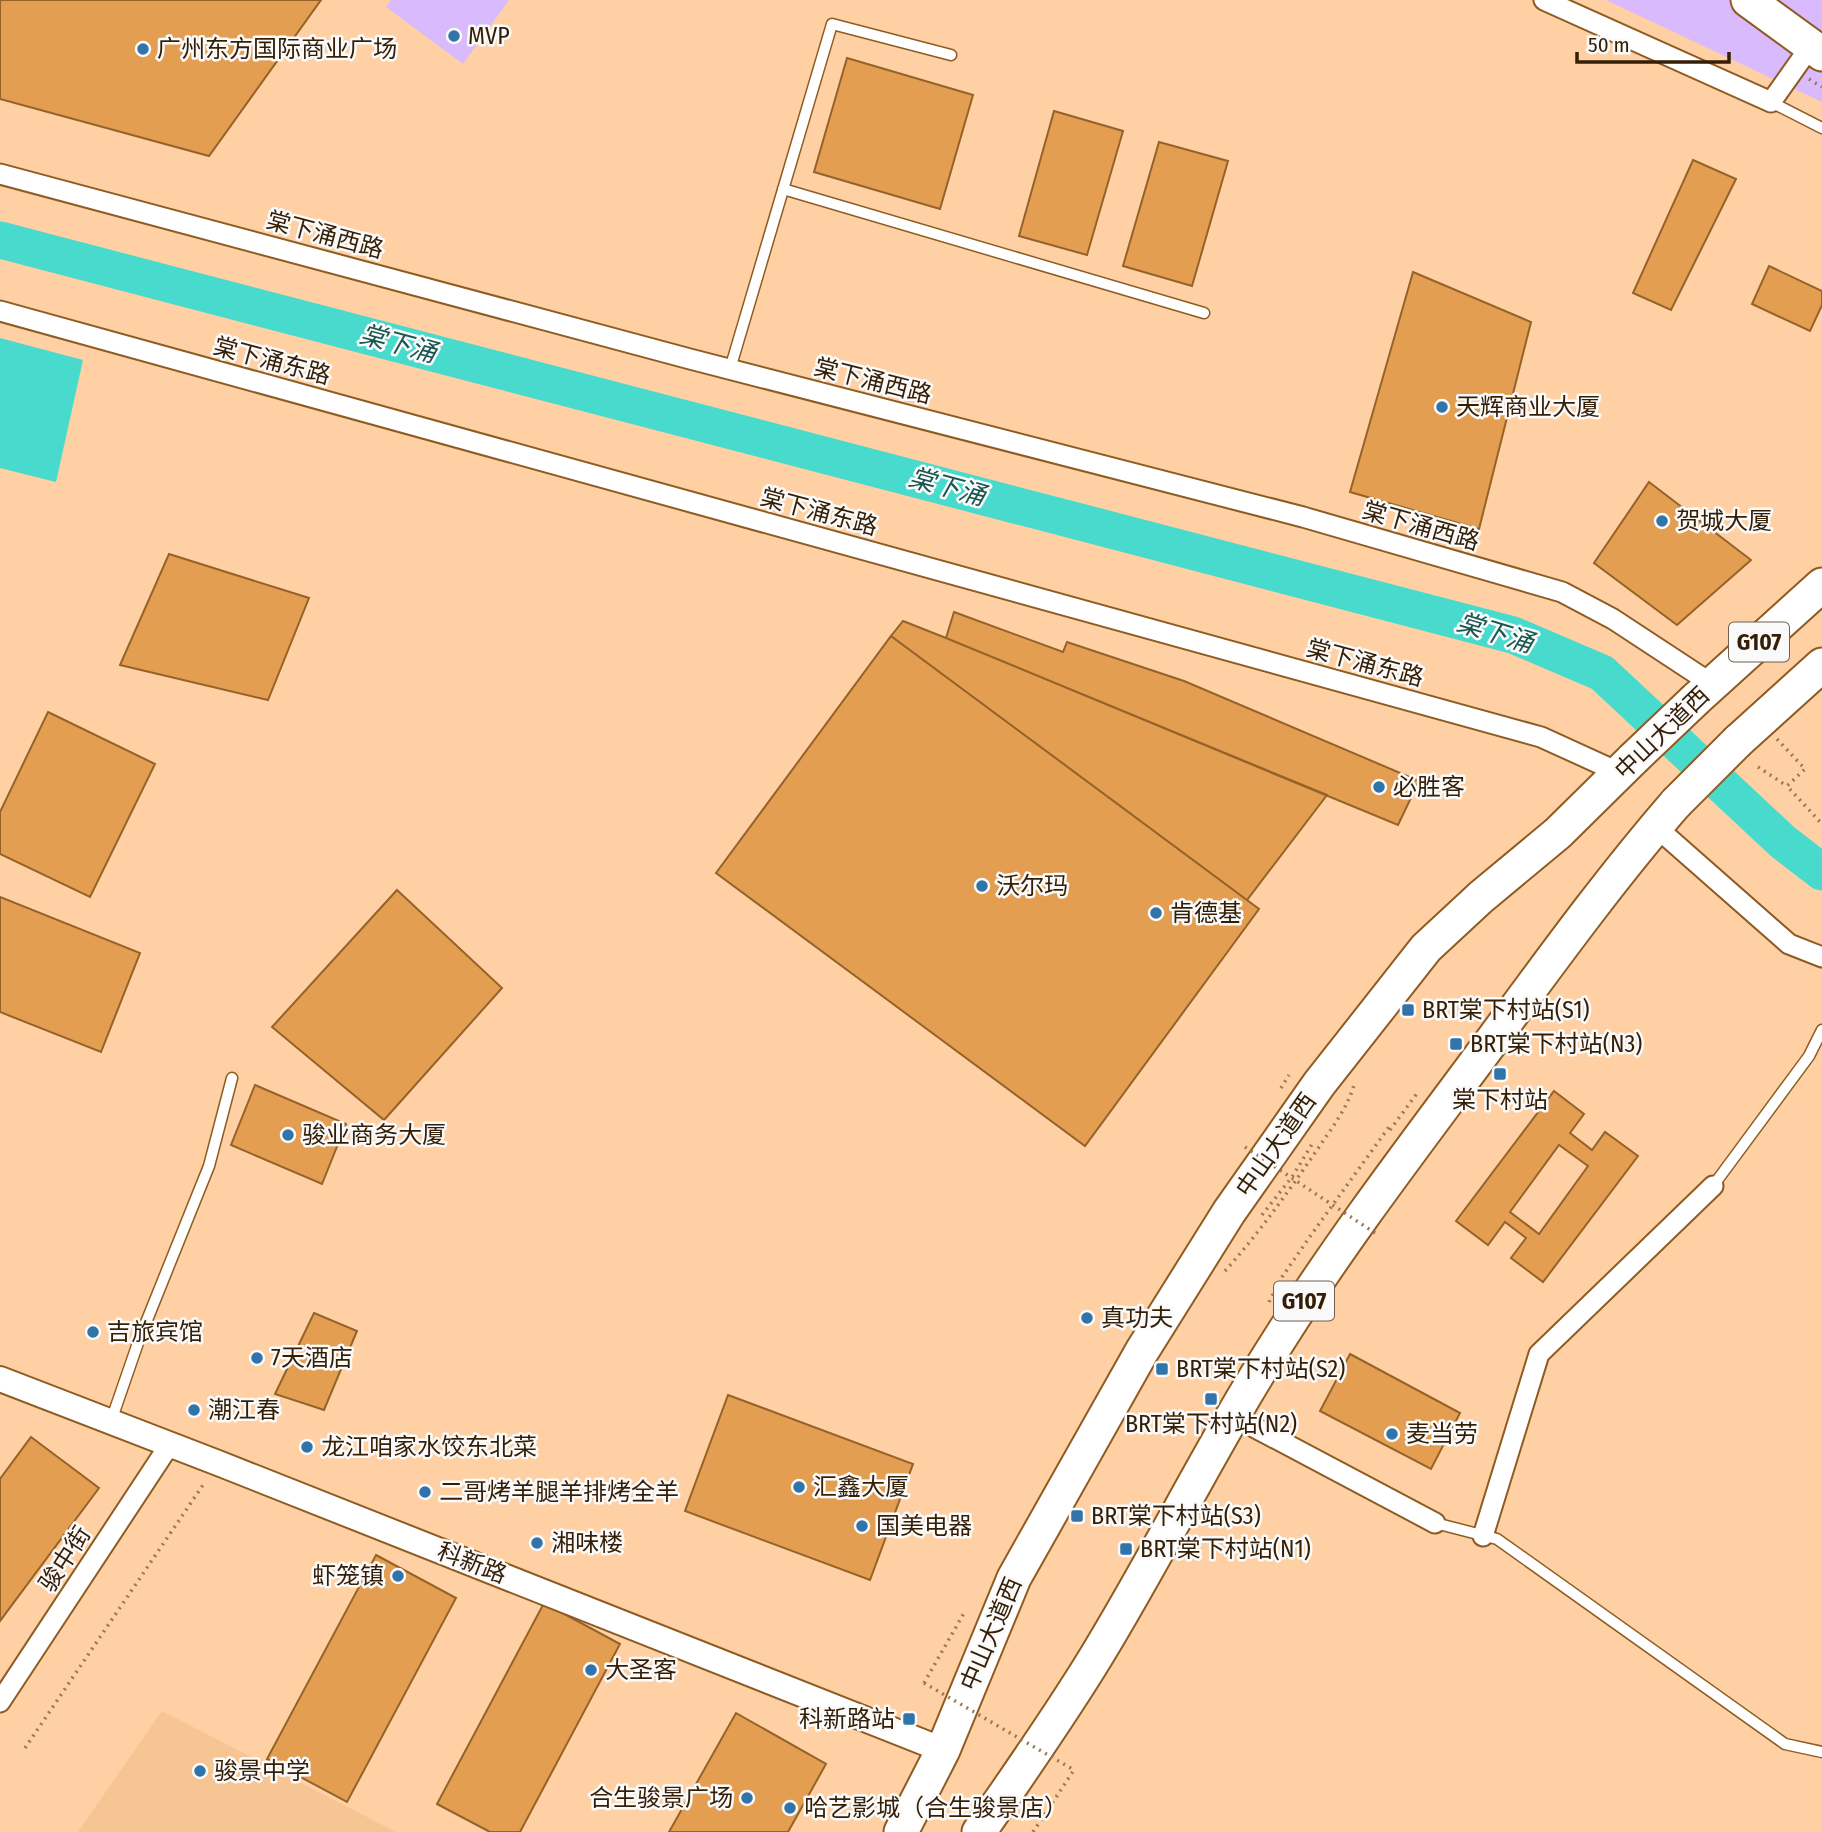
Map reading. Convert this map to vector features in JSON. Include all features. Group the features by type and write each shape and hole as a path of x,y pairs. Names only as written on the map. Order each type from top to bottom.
{"highway":[{"path":"1748,0 1816,50"},
{"name":"中山大道西","path":"901,1832 943,1749 1014,1578 1186,1278 1257,1171 1327,1073 1426,948 1471,905 1558,833 1704,692 1822,585"},
{"name":"G107","path":"979,1832 1097,1656 1281,1336 1382,1187 1572,932 1666,815 1752,743 1822,665"}],"street":[{"path":"1544,0 1771,102 1816,50"},
{"name":"棠下涌西路","path":"0,174 730,369 1303,517 1562,592 1614,619 1704,692"},
{"name":"棠下涌东路","path":"0,311 1541,737 1626,766"},
{"path":"1666,815 1789,944 1822,957"},
{"path":"1483,1536 1539,1354 1713,1186"},
{"name":"科新路","path":"0,1379 218,1462 943,1749"},
{"path":"1233,1416 1434,1523"},
{"name":"骏中街","path":"0,1702 170,1444"}],"lane":[{"path":"730,369 832,24 951,55"},
{"path":"1771,102 1822,128"},
{"path":"783,189 1204,313"},
{"path":"1713,1186 1809,1056 1822,1030"},
{"path":"111,1422 139,1340 209,1166 232,1078"},
{"path":"1434,1523 1497,1539 1785,1744 1822,1752"}],"path":[{"path":"1752,743 1805,769 1787,786"},
{"path":"1752,743 1822,824"},
{"path":"1221,1275 1254,1238 1306,1166 1350,1099 1357,1076"},
{"path":"1265,1311 1282,1277 1374,1145 1398,1118"},
{"path":"1245,1147 1378,1235"},
{"path":"25,1748 218,1462"},
{"path":"964,1613 924,1683 1074,1770 1033,1832"}],"shaded area":[{"name":"MVP","path":"391,0 509,0 463,64 386,7"},
{"path":"1606,0 1822,0 1822,102"},
{"name":"骏景中学","path":"162,1711 396,1832 78,1832"}],"water":[{"path":"0,338 83,360 56,482 0,468"}],"building":[{"name":"广州东方国际商业广场","path":"0,0 321,0 209,156 0,99"},
{"path":"847,58 973,95 940,209 814,172"},
{"path":"1054,111 1123,131 1087,255 1019,236"},
{"path":"1159,142 1228,161 1192,286 1123,266"},
{"path":"1693,160 1736,179 1671,310 1633,293"},
{"path":"1769,266 1822,291 1822,305 1810,331 1752,304"},
{"name":"天辉商业大厦","path":"1413,272 1531,322 1479,529 1350,492"},
{"name":"贺城大厦","path":"1649,482 1751,560 1677,625 1594,563"},
{"path":"169,554 309,598 268,700 120,665"},
{"path":"954,612 1063,652 1067,642 1184,681 1419,781 1398,825 946,638"},
{"path":"903,621 1327,795 1247,900 891,636"},
{"name":"沃尔玛","path":"891,636 1259,909 1085,1146 716,873"},
{"path":"48,712 155,764 90,897 0,854 0,812"},
{"path":"397,890 502,988 384,1120 272,1027"},
{"path":"0,897 140,953 101,1052 0,1012"},
{"name":"骏业商务大厦","path":"255,1085 346,1124 322,1184 231,1145"},
{"path":"1554,1091 1584,1114 1570,1133 1592,1150 1605,1132 1638,1156 1543,1282 1511,1258 1526,1238 1505,1222 1488,1245 1456,1221","holes":["1559,1145 1588,1166 1539,1234 1510,1212"]},
{"path":"314,1313 357,1331 324,1410 275,1394"},
{"path":"1350,1354 1460,1413 1431,1469 1320,1411"},
{"name":"汇鑫大厦","path":"728,1395 913,1464 870,1580 685,1511"},
{"path":"31,1437 99,1488 0,1621 0,1479"},
{"path":"376,1555 456,1598 347,1802 267,1759"},
{"path":"544,1603 620,1644 520,1832 490,1832 437,1804"},
{"name":"合生骏景广场","path":"736,1713 826,1764 788,1832 669,1832"}],"waterway":[{"name":"棠下涌","path":"0,240 1513,635 1602,673 1783,842 1822,872"}],"place":[{"name":"MVP","path":"454,36"},
{"name":"广州东方国际商业广场","path":"143,49"},
{"name":"天辉商业大厦","path":"1442,407"},
{"name":"贺城大厦","path":"1662,521"},
{"name":"必胜客","path":"1379,787"},
{"name":"沃尔玛","path":"982,886"},
{"name":"肯德基","path":"1156,913"},
{"name":"BRT棠下村站(S1)","path":"1408,1010"},
{"name":"BRT棠下村站(N3)","path":"1456,1044"},
{"name":"棠下村站","path":"1500,1074"},
{"name":"骏业商务大厦","path":"288,1135"},
{"name":"真功夫","path":"1087,1318"},
{"name":"吉旅宾馆","path":"93,1332"},
{"name":"7天酒店","path":"257,1358"},
{"name":"BRT棠下村站(S2)","path":"1162,1369"},
{"name":"BRT棠下村站(N2)","path":"1211,1399"},
{"name":"潮江春","path":"194,1410"},
{"name":"麦当劳","path":"1392,1434"},
{"name":"龙江咱家水饺东北菜","path":"307,1447"},
{"name":"汇鑫大厦","path":"799,1487"},
{"name":"二哥烤羊腿羊排烤全羊","path":"425,1492"},
{"name":"BRT棠下村站(S3)","path":"1077,1516"},
{"name":"国美电器","path":"862,1526"},
{"name":"湘味楼","path":"537,1543"},
{"name":"BRT棠下村站(N1)","path":"1126,1549"},
{"name":"虾笼镇","path":"398,1576"},
{"name":"大圣客","path":"591,1670"},
{"name":"科新路站","path":"909,1719"},
{"name":"骏景中学","path":"200,1771"},
{"name":"合生骏景广场","path":"747,1798"},
{"name":"哈艺影城（合生骏景店）","path":"790,1808"}]}
